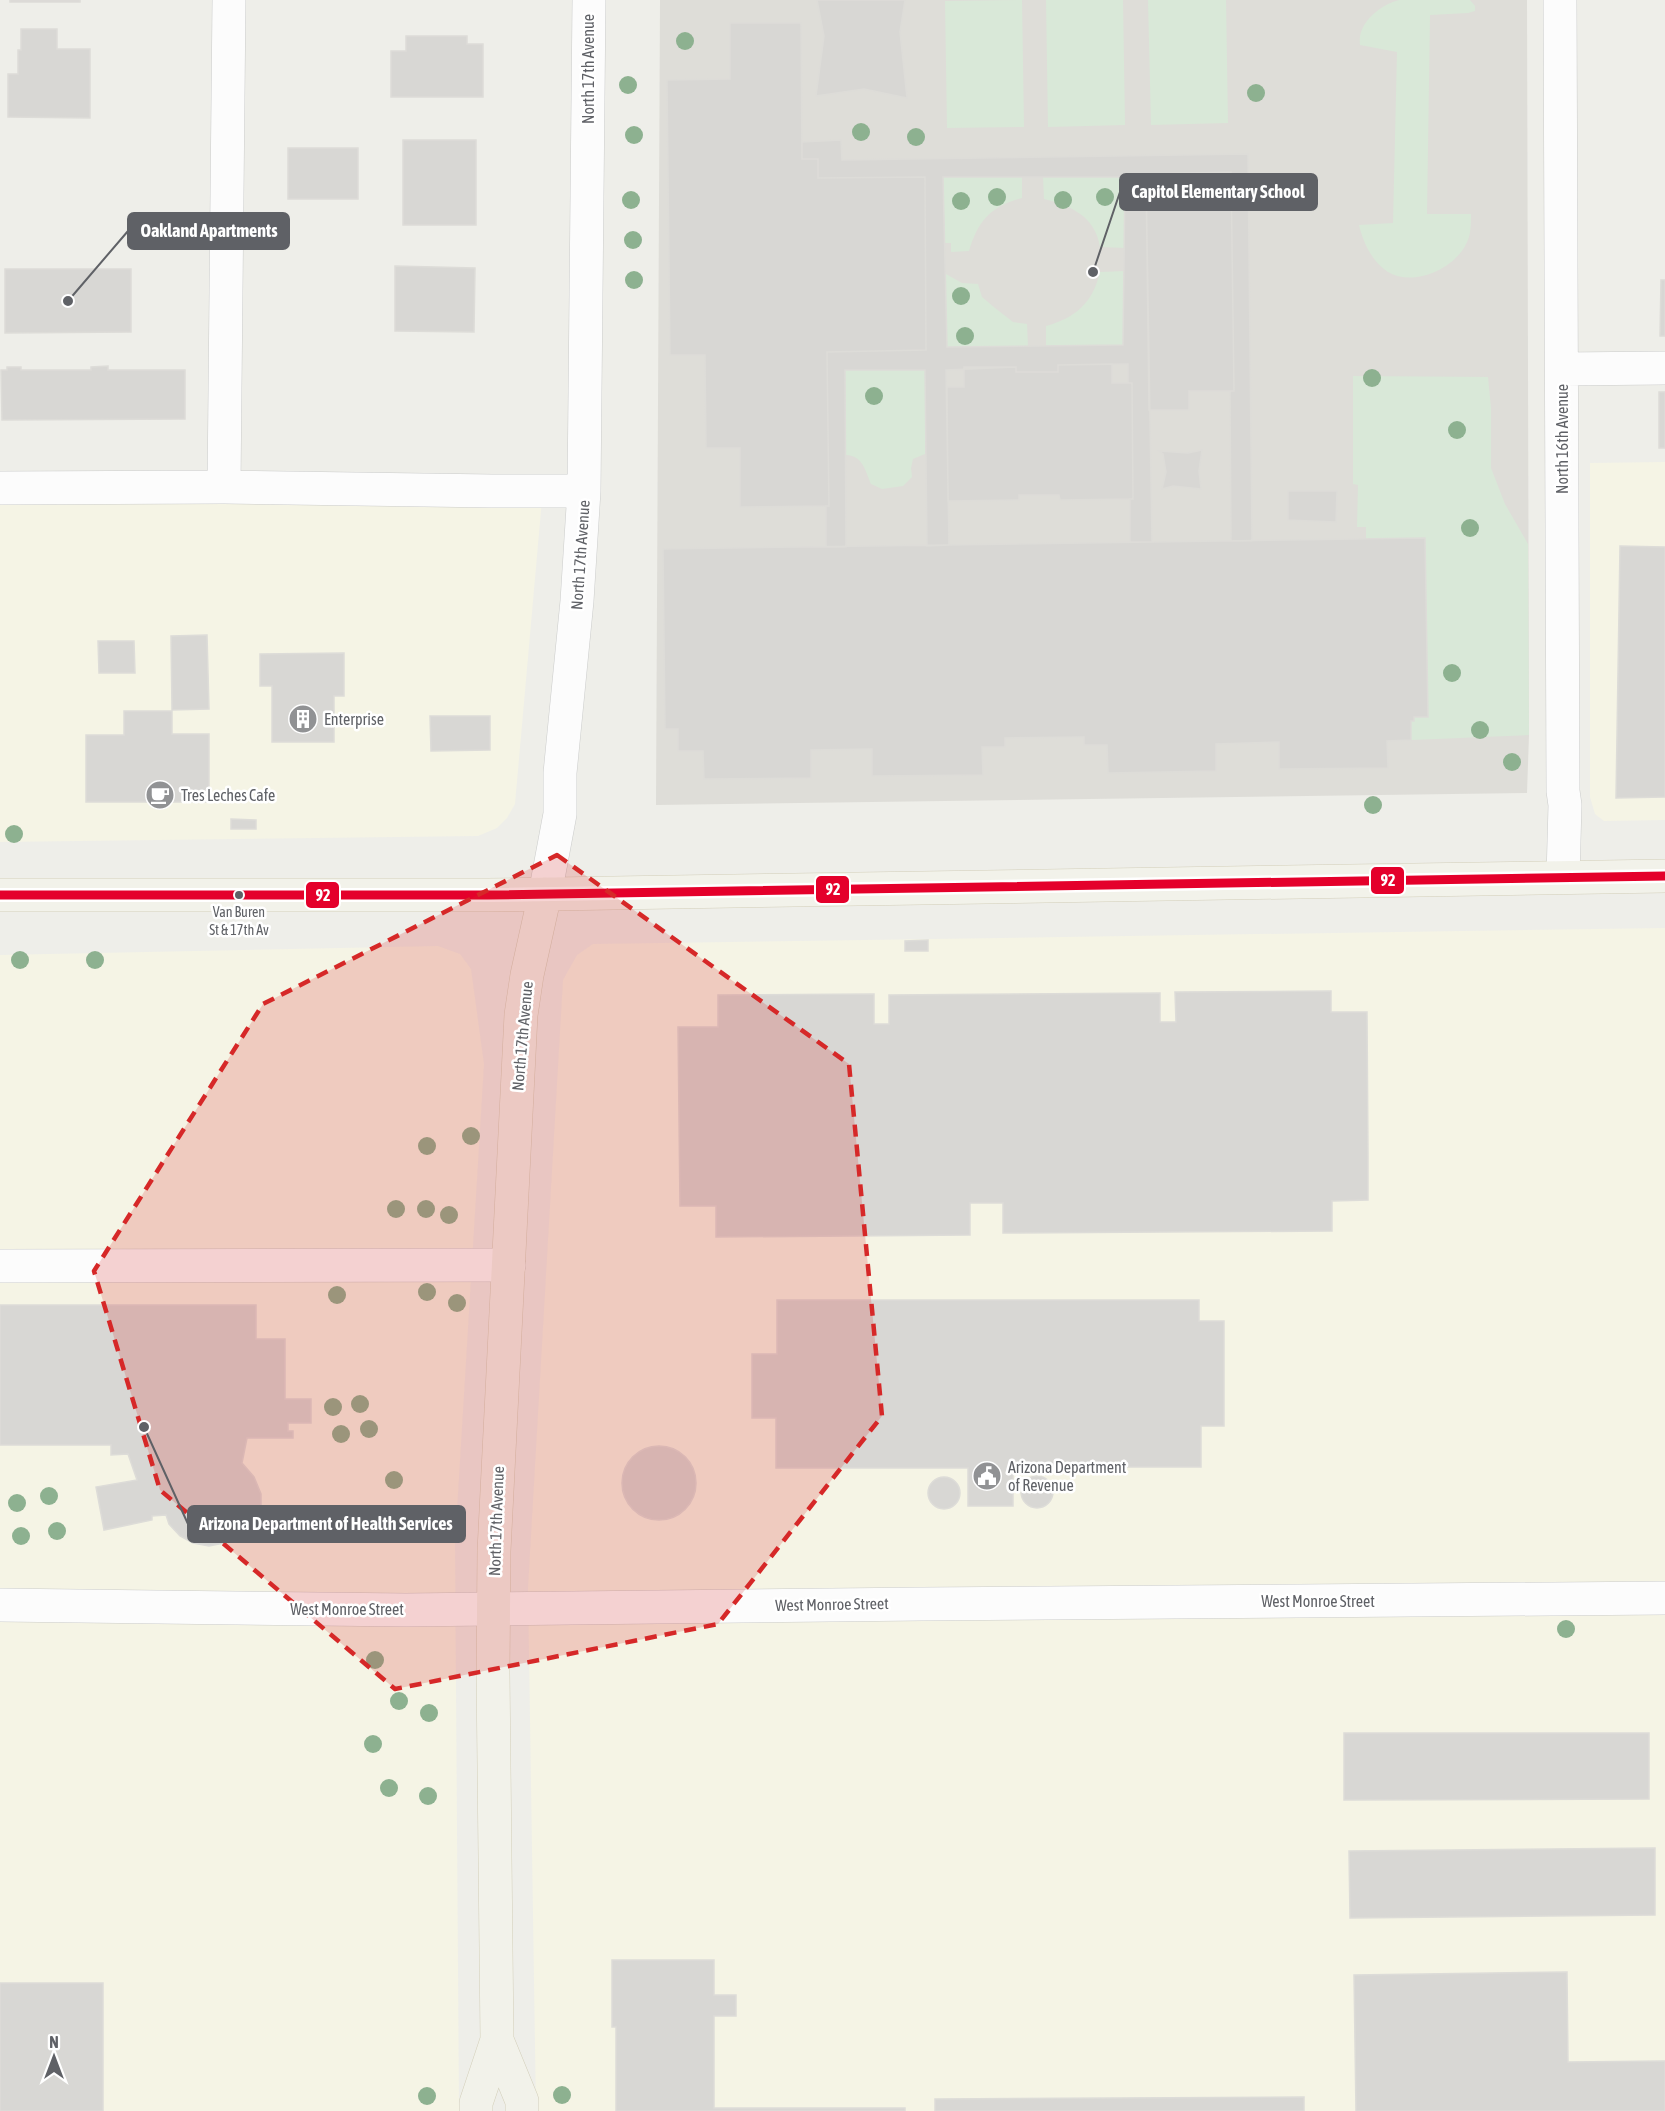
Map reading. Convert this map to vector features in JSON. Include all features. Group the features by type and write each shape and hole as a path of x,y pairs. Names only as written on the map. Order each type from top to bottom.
{"main road":[{"path":"0,895 545,894 1665,876"},
{"name":"North 17th Avenue","path":"477,2111 476,2103 497,2040 494,1551 521,1015 527,975 545,894"},
{"name":"North 17th Avenue","path":"497,2040 522,2101 522,2111"}],"street":[{"path":"224,487 229,0"},
{"name":"North 17th Avenue","path":"545,894 561,814 561,774 577,601 584,491 589,0"},
{"name":"North 16th Avenue","path":"1560,0 1563,791 1565,805 1563,877"},
{"path":"1562,369 1665,368"},
{"path":"0,488 224,487 584,491"},
{"path":"0,1266 509,1265"},
{"name":"West Monroe Street","path":"0,1605 308,1610 1665,1598"}],"highlighted area":[{"path":"557,855 849,1064 882,1416 718,1624 395,1689 160,1490 94,1271 263,1004"}],"shaded area":[{"path":"660,0 1527,0 1529,735 1527,793 656,805"},
{"path":"1665,462 1665,820 1604,821 1595,814 1590,797 1590,463"},
{"path":"544,477 515,804 507,818 497,828 478,836 0,842 0,478"},
{"path":"1665,928 1665,2111 536,2111 528,1588 563,980 577,955 593,944"},
{"path":"438,946 460,954 471,969 484,1064 455,1543 459,2111 0,2111 0,955"}],"green space":[{"path":"1022,0 1024,127 947,128 945,1"},
{"path":"1046,0 1123,0 1125,125 1048,127"},
{"path":"1148,0 1226,0 1228,123 1151,125"},
{"path":"1399,0 1470,0 1475,6 1475,11 1468,13 1430,15 1427,214 1471,214 1470,234 1464,248 1447,265 1435,272 1411,278 1388,272 1377,263 1366,245 1359,225 1393,223 1397,52 1360,45 1360,37 1362,29 1371,16 1384,6"},
{"path":"943,177 1022,177 1022,198 1002,205 987,216 977,231 969,251 951,252 951,243 945,243"},
{"path":"1043,177 1125,177 1126,248 1100,247 1093,227 1080,214 1044,199"},
{"path":"1125,271 1123,345 1046,346 1046,326 1057,323 1082,307 1093,292 1100,272"},
{"path":"944,273 962,283 978,284 982,297 995,308 1013,322 1027,324 1028,346 947,347"},
{"path":"845,370 925,370 925,454 913,459 912,477 903,486 882,489 871,484 860,461 846,455"},
{"path":"1353,376 1488,377 1491,408 1491,468 1505,504 1528,544 1529,735 1411,740 1411,721 1366,539 1366,527 1357,527 1358,485 1353,484"}],"building":[{"path":"10,0 80,0 80,2 10,2"},
{"path":"817,0 905,0 900,32 907,98 864,89 816,96 824,36"},
{"path":"730,23 801,23 802,159 818,159 818,178 925,177 926,350 827,352 829,506 740,507 740,448 706,448 705,355 670,355 667,80 730,79"},
{"path":"21,29 57,29 57,49 90,49 90,118 8,117 8,74 18,74"},
{"path":"406,36 467,36 467,44 483,44 483,97 391,97 391,51 406,51"},
{"path":"403,140 476,140 476,225 403,225"},
{"path":"841,140 842,160 1248,154 1252,541 1231,541 1230,391 1234,391 1231,172 1146,174 1152,542 1130,542 1130,499 1133,499 1132,383 1128,383 1128,364 1058,365 1058,372 1016,372 1016,367 946,370 949,545 927,546 925,370 845,370 846,547 826,547 826,506 829,506 827,352 926,350 925,177 818,178 818,159 802,159 802,142","holes":["943,177 1125,177 1123,345 947,347"]},
{"path":"288,148 358,148 358,199 288,199"},
{"path":"1231,172 1234,391 1189,391 1189,410 1149,410 1146,174"},
{"path":"395,266 475,268 474,332 395,331"},
{"path":"5,269 131,269 131,332 5,333"},
{"path":"1661,280 1665,280 1665,336 1660,336"},
{"path":"1112,364 1112,383 1132,383 1133,499 1060,500 1059,495 1019,495 1019,500 948,501 947,387 964,387 964,367 1016,367 1016,372 1058,372 1058,365"},
{"path":"108,366 108,370 185,370 185,419 2,420 1,370 7,370 7,367 21,367 21,370 91,370 91,367"},
{"path":"1659,392 1665,392 1665,448 1659,448"},
{"path":"1202,450 1199,471 1201,489 1173,486 1162,489 1166,472 1163,454 1159,451 1188,453"},
{"path":"1288,491 1337,491 1336,522 1288,520"},
{"path":"1425,538 1428,717 1414,717 1414,721 1411,721 1411,740 1387,741 1388,768 1279,769 1279,742 1216,744 1216,771 1108,773 1107,745 1084,745 1084,737 1005,738 1005,747 982,747 983,775 872,776 872,749 811,750 811,778 704,779 703,751 678,751 678,729 665,729 663,549"},
{"path":"1620,546 1665,547 1665,797 1616,798"},
{"path":"207,635 209,709 172,710 171,636"},
{"path":"98,641 134,641 135,673 99,673"},
{"name":"Enterprise","path":"344,653 344,696 334,696 334,742 272,742 272,686 260,686 260,654"},
{"path":"124,711 172,711 172,734 209,734 209,802 86,802 86,735 124,735"},
{"path":"430,716 490,716 490,750 431,751"},
{"path":"231,819 256,820 256,829 231,829"},
{"path":"928,940 928,951 905,951 905,941"},
{"path":"1331,991 1331,1012 1367,1012 1368,1156 1368,1200 1332,1201 1332,1231 1003,1233 1003,1203 970,1203 970,1235 716,1237 716,1206 680,1206 678,1027 718,1027 718,995 874,994 874,1024 889,1024 889,995 1160,993 1160,1022 1176,1022 1175,992"},
{"path":"777,1300 1199,1300 1199,1321 1224,1321 1224,1426 1201,1426 1201,1467 1013,1467 1013,1506 968,1506 968,1468 776,1468 776,1418 752,1418 752,1354 777,1354"},
{"path":"0,1305 256,1305 256,1339 285,1339 285,1399 311,1399 311,1423 288,1423 288,1431 293,1431 293,1438 247,1438 242,1463 254,1477 261,1494 261,1513 255,1530 248,1538 240,1532 224,1543 209,1546 193,1543 180,1536 169,1524 166,1515 152,1516 152,1520 104,1530 96,1487 137,1480 128,1454 111,1455 111,1445 0,1445"},
{"path":"659,1446 680,1452 690,1462 696,1483 690,1504 680,1514 659,1520 638,1514 628,1504 622,1483 628,1462 638,1452"},
{"path":"1037,1476 1049,1480 1053,1492 1049,1504 1037,1508 1025,1504 1021,1492 1025,1480"},
{"path":"944,1477 955,1482 960,1493 955,1504 944,1509 933,1504 928,1493 933,1482"},
{"path":"1344,1733 1649,1733 1649,1799 1344,1800"},
{"path":"1655,1848 1655,1915 1350,1918 1349,1851"},
{"path":"612,1960 714,1960 714,1995 736,1995 736,2016 714,2016 714,2108 905,2108 905,2111 616,2111 616,2027 612,2027"},
{"path":"1567,1972 1568,2062 1665,2061 1665,2111 1356,2111 1354,1975"},
{"path":"0,1983 103,1983 103,2111 0,2111"},
{"path":"1304,2097 1304,2111 935,2111 935,2099"}],"transit line":[{"name":"92","path":"0,895 488,895 1665,876"}],"place":[{"name":"Capitol Elementary School","path":"1093,272"},
{"name":"Oakland Apartments","path":"68,301"},
{"name":"Enterprise","path":"303,719"},
{"name":"Tres Leches Cafe","path":"160,795"},
{"name":"Van Buren St & 17th Av","path":"239,895"},
{"name":"Arizona Department of Health Services","path":"144,1427"},
{"name":"Arizona Department of Revenue","path":"987,1476"}]}
